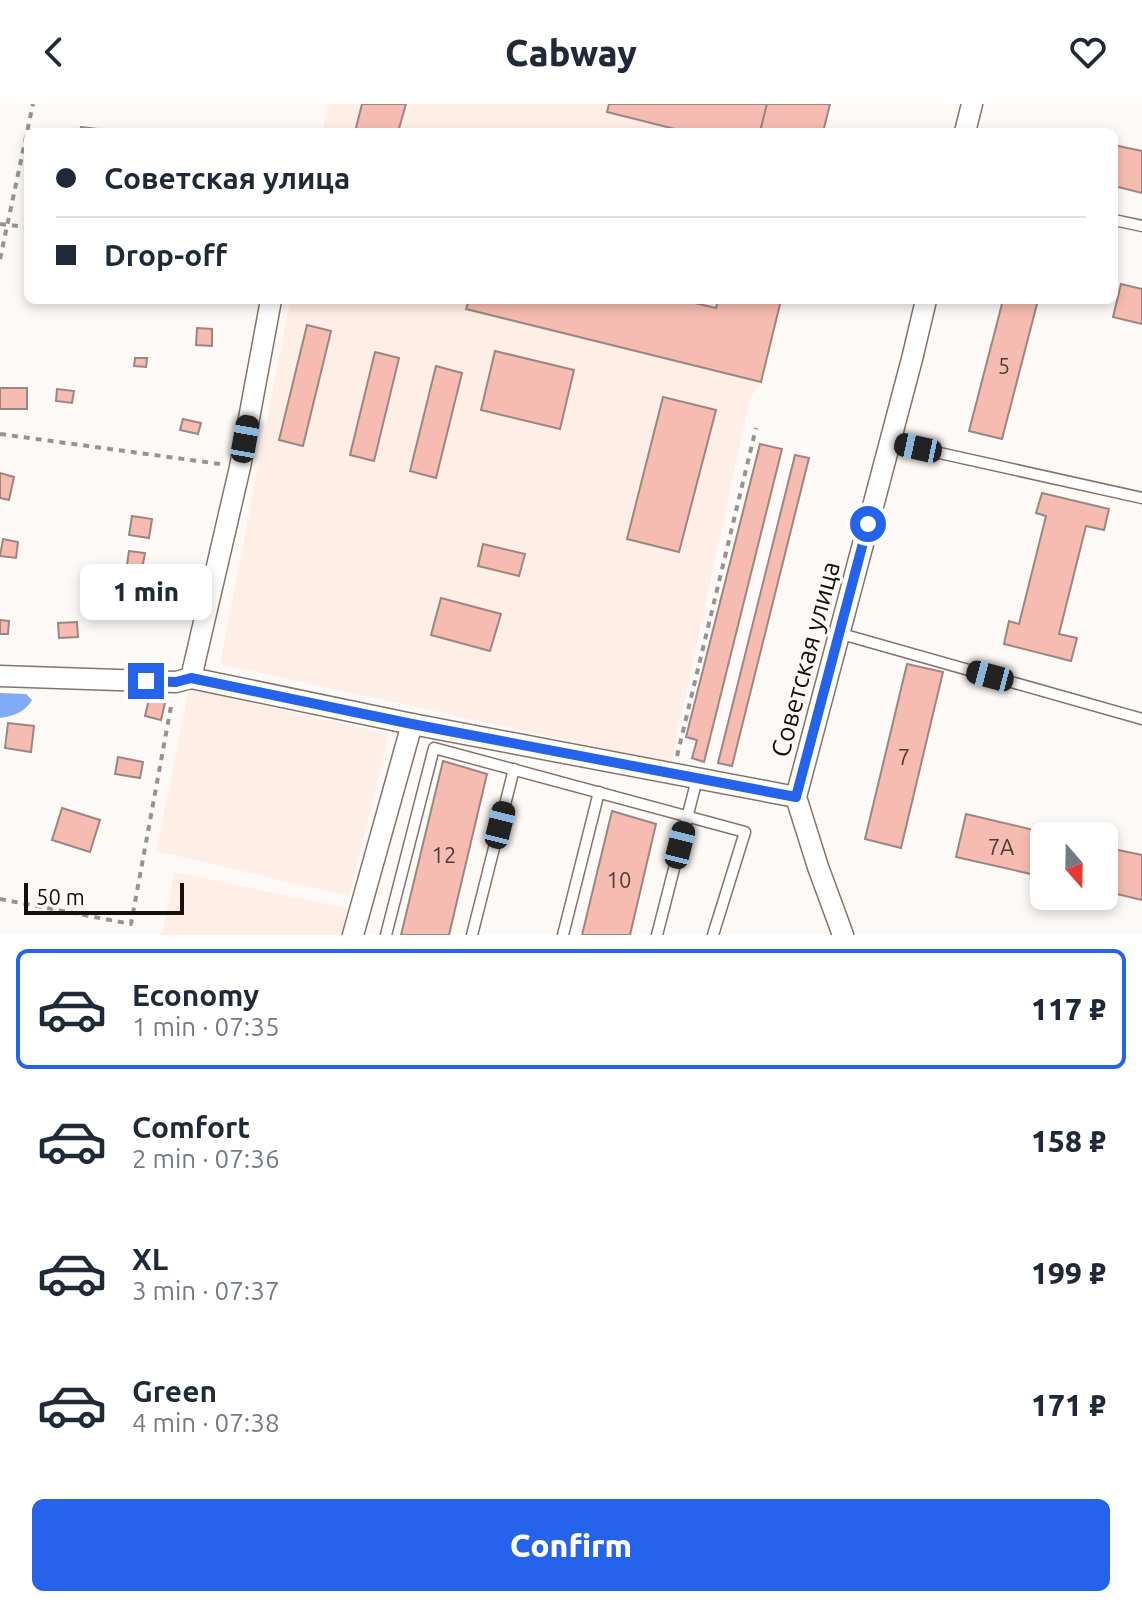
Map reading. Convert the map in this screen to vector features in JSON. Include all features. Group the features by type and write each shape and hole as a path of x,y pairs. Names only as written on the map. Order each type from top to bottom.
{"street":[{"path":"966,128 972,104"},
{"path":"183,680 240,467 270,304"},
{"name":"Советская улица","path":"843,935 796,797 925,304"},
{"path":"0,676 183,680 796,797"},
{"path":"353,935 412,724"}],"lane":[{"path":"1118,221 1142,226"},
{"path":"890,442 1142,498"},
{"path":"838,633 1142,719"},
{"path":"386,935 434,748 745,832 713,935"},
{"path":"472,935 514,769"},
{"path":"657,935 697,779"},
{"path":"563,935 599,792"}],"path":[{"path":"27,128 33,104"},
{"path":"0,259 3,224 24,140"},
{"path":"3,224 24,227"},
{"path":"672,774 756,428"},
{"path":"0,434 240,467"},
{"path":"0,899 131,924 183,680"}],"shaded area":[{"path":"328,104 830,104 824,128 324,128"},
{"path":"289,304 780,304 761,382 750,398 671,763 220,664"},
{"path":"189,689 389,734 349,896 156,851"},
{"path":"174,872 341,907 349,910 343,935 162,935"}],"water":[{"path":"0,693 26,694 32,700 19,713 0,718"}],"building":[{"path":"362,104 406,104 399,128 356,128"},
{"path":"609,104 767,104 761,128 671,128 607,112"},
{"path":"767,104 830,104 824,128 761,128"},
{"path":"1118,146 1142,151 1142,193 1118,187"},
{"path":"1121,284 1142,289 1142,324 1113,317"},
{"path":"468,304 699,304 716,308 717,304 780,304 761,382 466,309"},
{"path":"1002,304 1037,304 1002,439 969,431"},
{"path":"307,325 331,331 303,446 279,440"},
{"path":"197,328 212,329 212,346 196,345"},
{"path":"495,351 574,370 560,429 481,410"},
{"path":"375,352 399,358 374,461 350,455"},
{"path":"135,358 147,358 146,367 134,366"},
{"path":"436,366 462,373 436,478 410,471"},
{"path":"0,388 27,388 27,409 0,409"},
{"path":"57,389 74,391 72,403 56,401"},
{"path":"663,397 716,410 679,552 627,539"},
{"path":"183,419 201,423 198,434 180,430"},
{"path":"760,444 782,449 704,762 692,758 697,740 686,737"},
{"path":"795,455 809,458 732,766 718,763"},
{"path":"0,473 14,477 9,500 0,498"},
{"path":"1042,493 1109,509 1104,530 1086,526 1059,634 1077,638 1071,661 1004,644 1009,621 1019,624 1046,516 1036,513"},
{"path":"132,516 152,519 149,538 129,535"},
{"path":"3,539 18,542 16,558 0,556"},
{"path":"483,544 525,554 519,576 478,566"},
{"path":"129,551 145,553 141,574 126,571"},
{"path":"441,598 501,614 490,651 431,635"},
{"path":"0,620 9,621 8,634 0,634"},
{"path":"77,622 78,637 59,638 58,623"},
{"path":"907,664 943,672 901,848 865,839"},
{"path":"151,691 167,694 161,720 145,716"},
{"path":"8,723 34,726 31,752 5,748"},
{"path":"118,757 143,762 140,778 115,774"},
{"path":"443,761 487,774 449,935 401,935"},
{"path":"62,808 100,820 90,852 52,840"},
{"path":"612,811 656,824 630,935 582,935"},
{"path":"966,814 1030,829 1030,874 956,857"},
{"path":"1118,850 1142,855 1142,900 1118,894"}],"route":[{"path":"146,681 176,682 191,678 412,724 796,797 868,524"}]}
